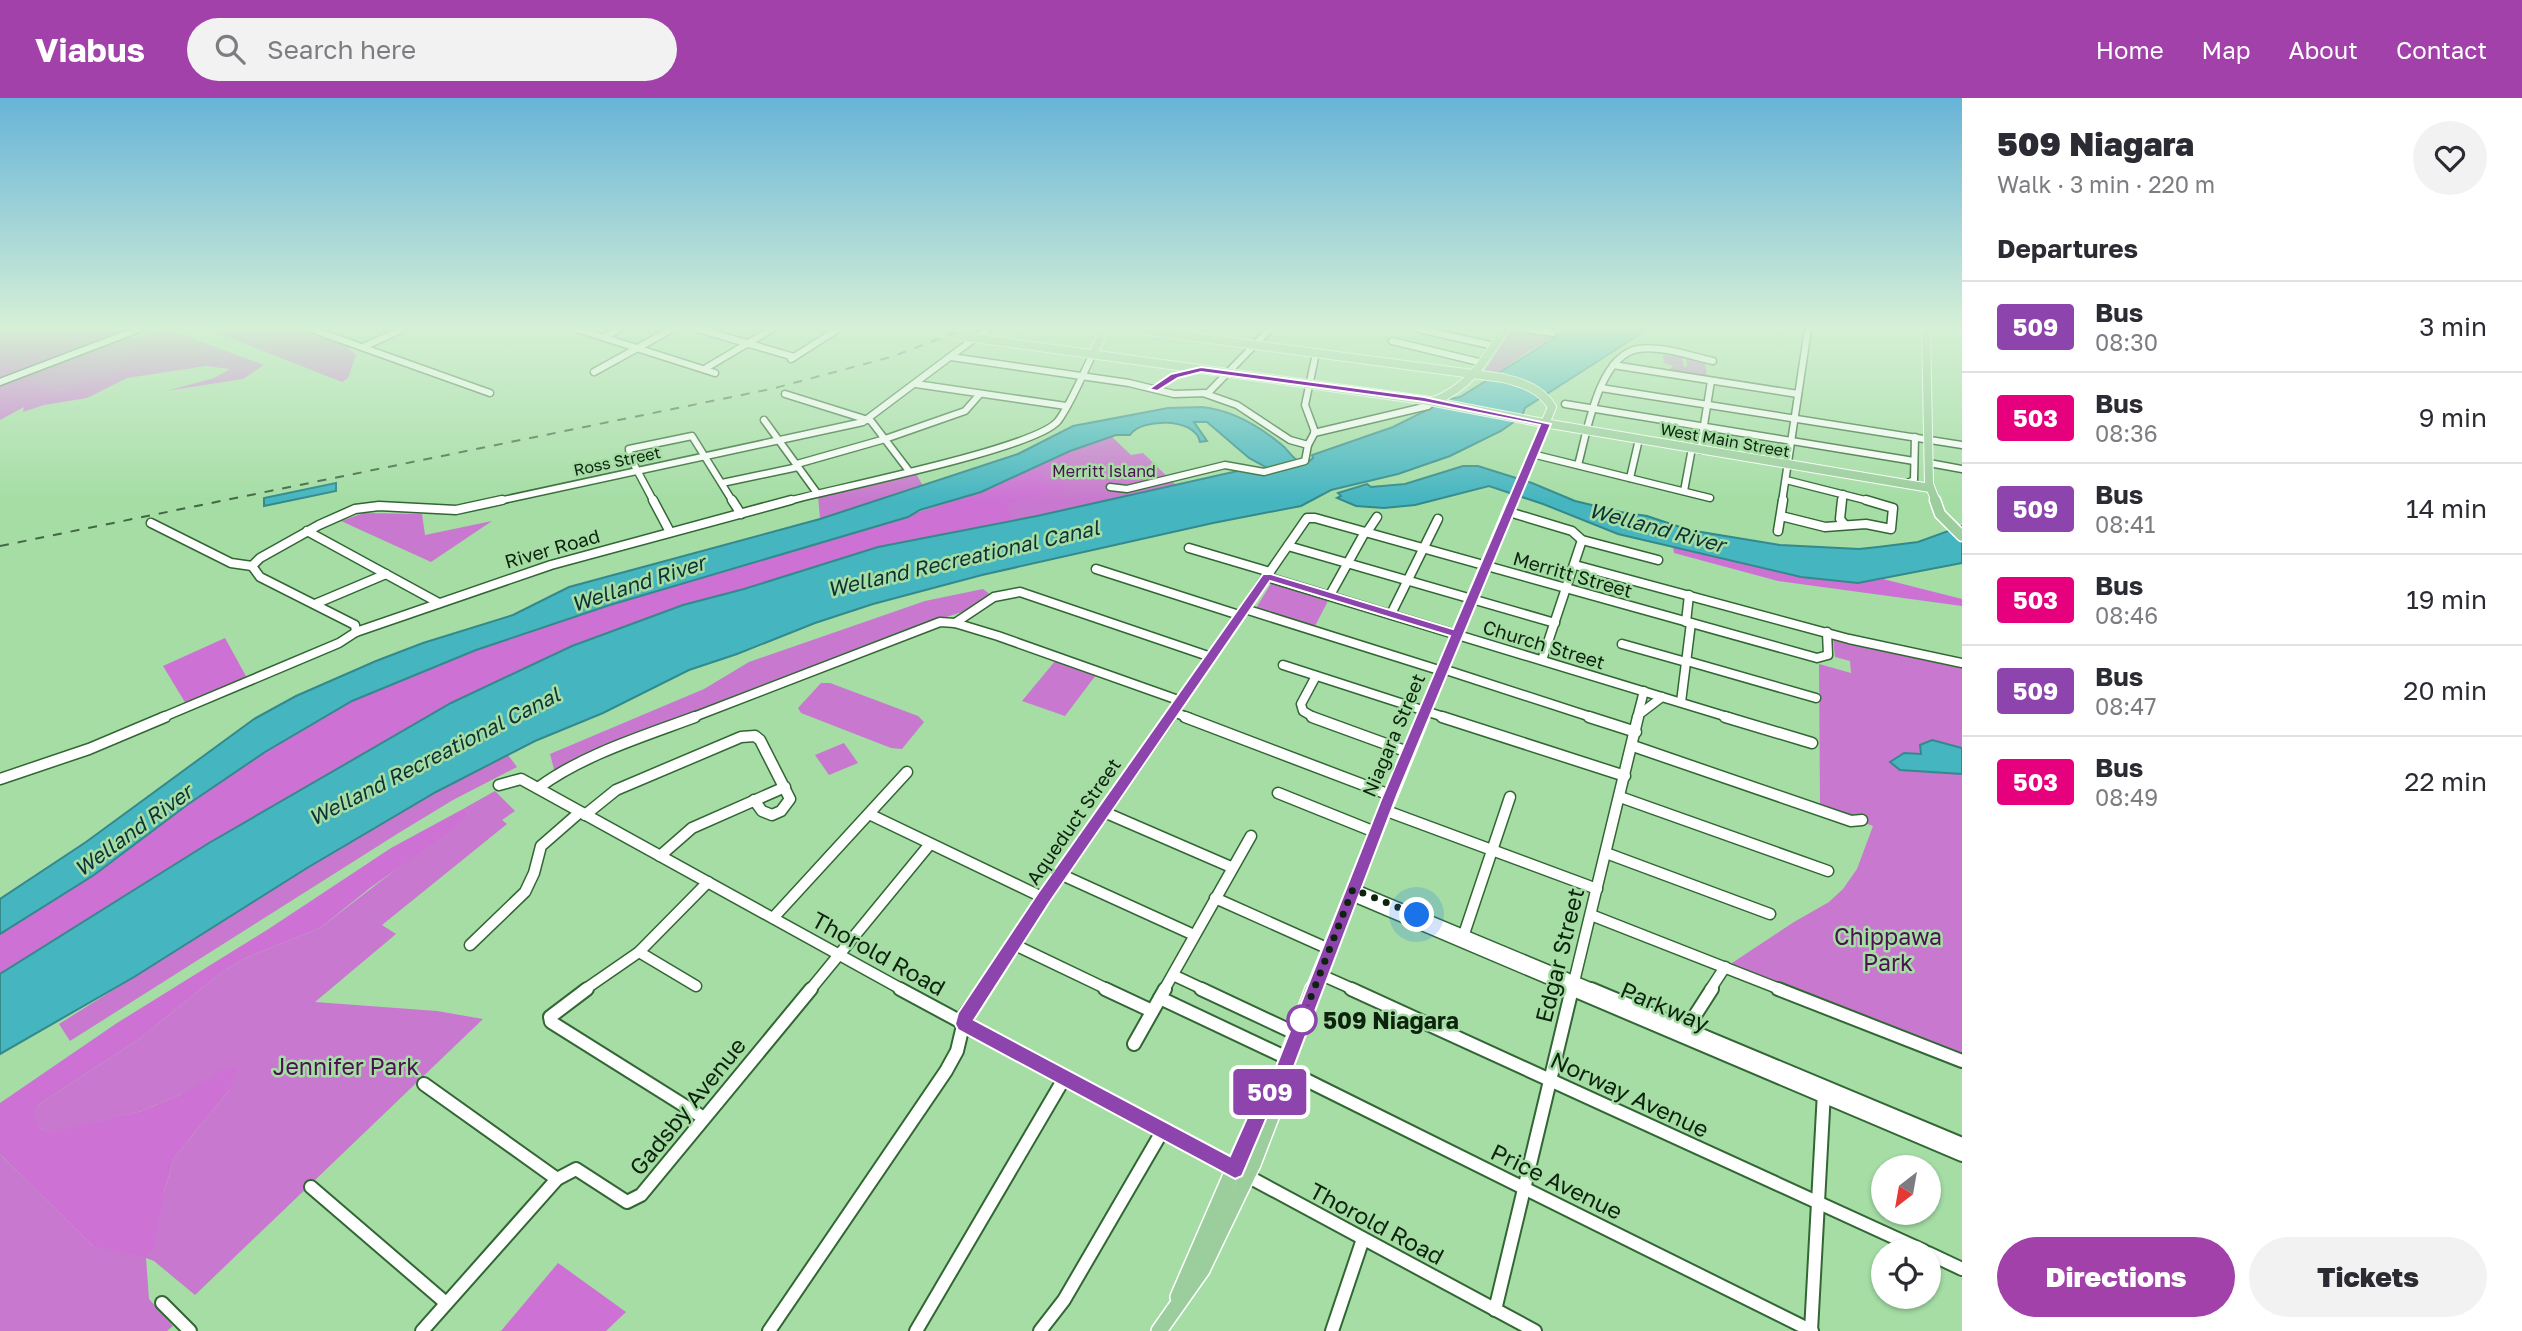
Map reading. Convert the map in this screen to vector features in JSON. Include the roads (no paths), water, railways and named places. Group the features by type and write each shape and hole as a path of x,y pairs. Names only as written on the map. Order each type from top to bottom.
{"main road":[{"name":"West Main Street","path":"1328,387 1438,402 1519,419 1930,488"},
{"path":"1438,402 1458,387"},
{"path":"1529,387 1549,401 1552,407 1547,422"},
{"path":"1928,387 1930,488 1933,500 1949,524 1962,536"},
{"name":"Niagara Street","path":"1159,1331 1202,1270 1241,1173 1262,1106 1285,1063 1390,795 1547,422"},
{"path":"1905,482 1933,500"}],"street":[{"path":"472,387 490,393"},
{"name":"Ross Street","path":"251,566 307,531 355,509 379,506 450,511 705,457 868,420 913,387"},
{"path":"932,387 1066,407"},
{"name":"River Road","path":"0,779 102,744 339,643 356,632 551,565 817,493 958,460 1047,431 1058,422 1077,387"},
{"path":"1143,387 1174,394 1203,393 1212,391 1216,387"},
{"path":"1110,487 1127,489 1227,465 1269,472 1301,463 1307,458 1308,444 1314,433 1305,405 1309,387"},
{"path":"1684,491 1703,427 1710,387"},
{"path":"1748,387 1798,394"},
{"path":"1778,531 1799,387"},
{"path":"1578,465 1601,388 1962,445"},
{"path":"1203,393 1237,405 1290,440 1308,444"},
{"path":"785,394 868,420 875,425 909,471"},
{"path":"722,483 797,466 886,439 965,411 979,394"},
{"path":"1314,433 1438,402"},
{"path":"1565,404 1914,461"},
{"path":"764,420 817,493"},
{"path":"670,532 628,452 630,449 687,436 696,440 741,514"},
{"path":"1905,482 1914,461 1915,437"},
{"path":"1630,478 1639,439"},
{"path":"1532,454 1710,498"},
{"path":"1929,463 1962,469"},
{"path":"1780,516 1825,527 1866,524 1891,529 1893,508 1786,480"},
{"path":"1843,494 1840,519 1845,525"},
{"path":"1508,512 1572,531 1582,540 1658,560"},
{"name":"Merritt Street","path":"1310,517 1817,657 1828,655 1827,632"},
{"name":"Aqueduct Street","path":"769,1331 946,1071 957,1051 967,1013 1060,874 1310,517"},
{"path":"1330,596 1377,517"},
{"path":"1391,614 1438,519"},
{"path":"151,523 231,563 251,566 257,575 355,625 356,632"},
{"path":"307,531 439,603"},
{"path":"1542,660 1582,540"},
{"path":"1288,546 1555,623"},
{"name":"Church Street","path":"1189,548 1330,596 1812,743"},
{"path":"1575,565 1827,632 1962,663"},
{"path":"1096,569 1442,670 1636,732"},
{"path":"314,604 386,574"},
{"path":"955,622 982,603 1014,592 1052,602 1211,657"},
{"path":"1681,702 1689,595"},
{"path":"538,789 550,779 585,761 655,731 940,622 955,622 1181,701"},
{"path":"1622,644 1816,698"},
{"path":"1283,665 1625,776"},
{"path":"1316,676 1301,708 1316,719 1408,751"},
{"name":"Edgar Street","path":"1495,1310 1641,713 1644,691"},
{"path":"1641,713 1662,697"},
{"path":"1173,712 1390,795"},
{"path":"470,945 524,892 534,873 541,846 616,790 741,737 755,736 760,740 790,796 789,803 775,814 762,811 754,800"},
{"path":"1633,746 1851,821 1862,820"},
{"path":"773,918 907,772"},
{"name":"Thorold Road","path":"499,785 519,778 964,1024 1530,1330"},
{"path":"660,856 692,828 785,787"},
{"path":"1278,793 1375,832"},
{"path":"1463,938 1510,797"},
{"path":"1620,797 1828,871"},
{"path":"1384,810 1597,889"},
{"path":"1104,812 1231,867"},
{"path":"869,814 1044,898"},
{"path":"1135,1044 1231,867 1251,836"},
{"name":"Gadsby Avenue","path":"556,1179 576,1169 627,1202 641,1195 930,844"},
{"path":"1606,853 1770,914"},
{"path":"1060,874 1194,935"},
{"path":"704,1118 551,1022 551,1017 556,1010 639,952 708,882"},
{"name":"Parkway","path":"1352,892 1942,1141 1962,1155"},
{"path":"1215,898 1329,949"},
{"path":"1591,915 1962,1061"},
{"path":"1013,944 1152,1011"},
{"path":"639,952 696,986"},
{"path":"1685,1032 1725,967"},
{"name":"Norway Avenue","path":"1319,974 1897,1239"},
{"path":"1173,975 1297,1034"},
{"name":"Price Avenue","path":"1160,998 1524,1188 1812,1331"},
{"path":"916,1331 1065,1077"},
{"path":"422,1331 556,1179 424,1084"},
{"path":"1812,1331 1824,1091"},
{"path":"1040,1331 1064,1300 1163,1130"},
{"name":"Parkway","path":"1942,1141 1962,1144"},
{"path":"311,1187 446,1304"},
{"path":"1332,1331 1363,1239"},
{"name":"Norway Avenue","path":"1941,1259 1962,1269"},
{"path":"162,1303 190,1331"}],"water":[{"name":"Welland Recreational Canal","path":"1477,387 1558,387 1525,408 1522,416 1501,431 1450,456 1398,474 1331,490 1301,506 982,575 873,604 689,670 603,713 535,741 436,792 307,868 134,977 0,1054 0,974 209,843 451,703 572,646 683,605 878,547 1037,516 1242,470 1289,469 1307,462 1313,458 1312,455 1393,427 1449,399 1460,397"},
{"name":"Welland River","path":"1202,407 1234,415 1254,425 1282,445 1298,461 1269,469 1249,458 1207,422 1194,422 1207,441 1200,442 1196,434 1179,424 1145,425 1130,435 1116,435 1070,451 981,492 920,510 908,517 610,605 476,650 352,701 265,752 187,805 94,875 0,934 0,899 86,842 254,719 296,696 423,643 513,615 569,587 820,519 1018,454 1073,426 1168,408"},
{"name":"Welland River","path":"1463,466 1478,466 1532,483 1575,501 1647,516 1689,530 1780,545 1859,549 1918,542 1962,526 1962,563 1858,583 1801,577 1618,534 1489,486 1415,505 1384,508 1356,506 1337,498 1341,496 1338,493 1367,484 1371,487 1405,484"},
{"path":"336,483 336,491 264,506 264,498"},
{"path":"1932,740 1962,748 1962,774 1900,770 1890,762 1904,753 1921,754 1920,745"}],"railway":[{"path":"0,546 780,387"}],"place":[{"name":"509 Niagara","path":"1302,1020"}],"park label":[{"name":"Merritt Island","path":"1104,471"},
{"name":"Chippawa Park","path":"1888,949"},
{"name":"Jennifer Park","path":"346,1066"}]}
